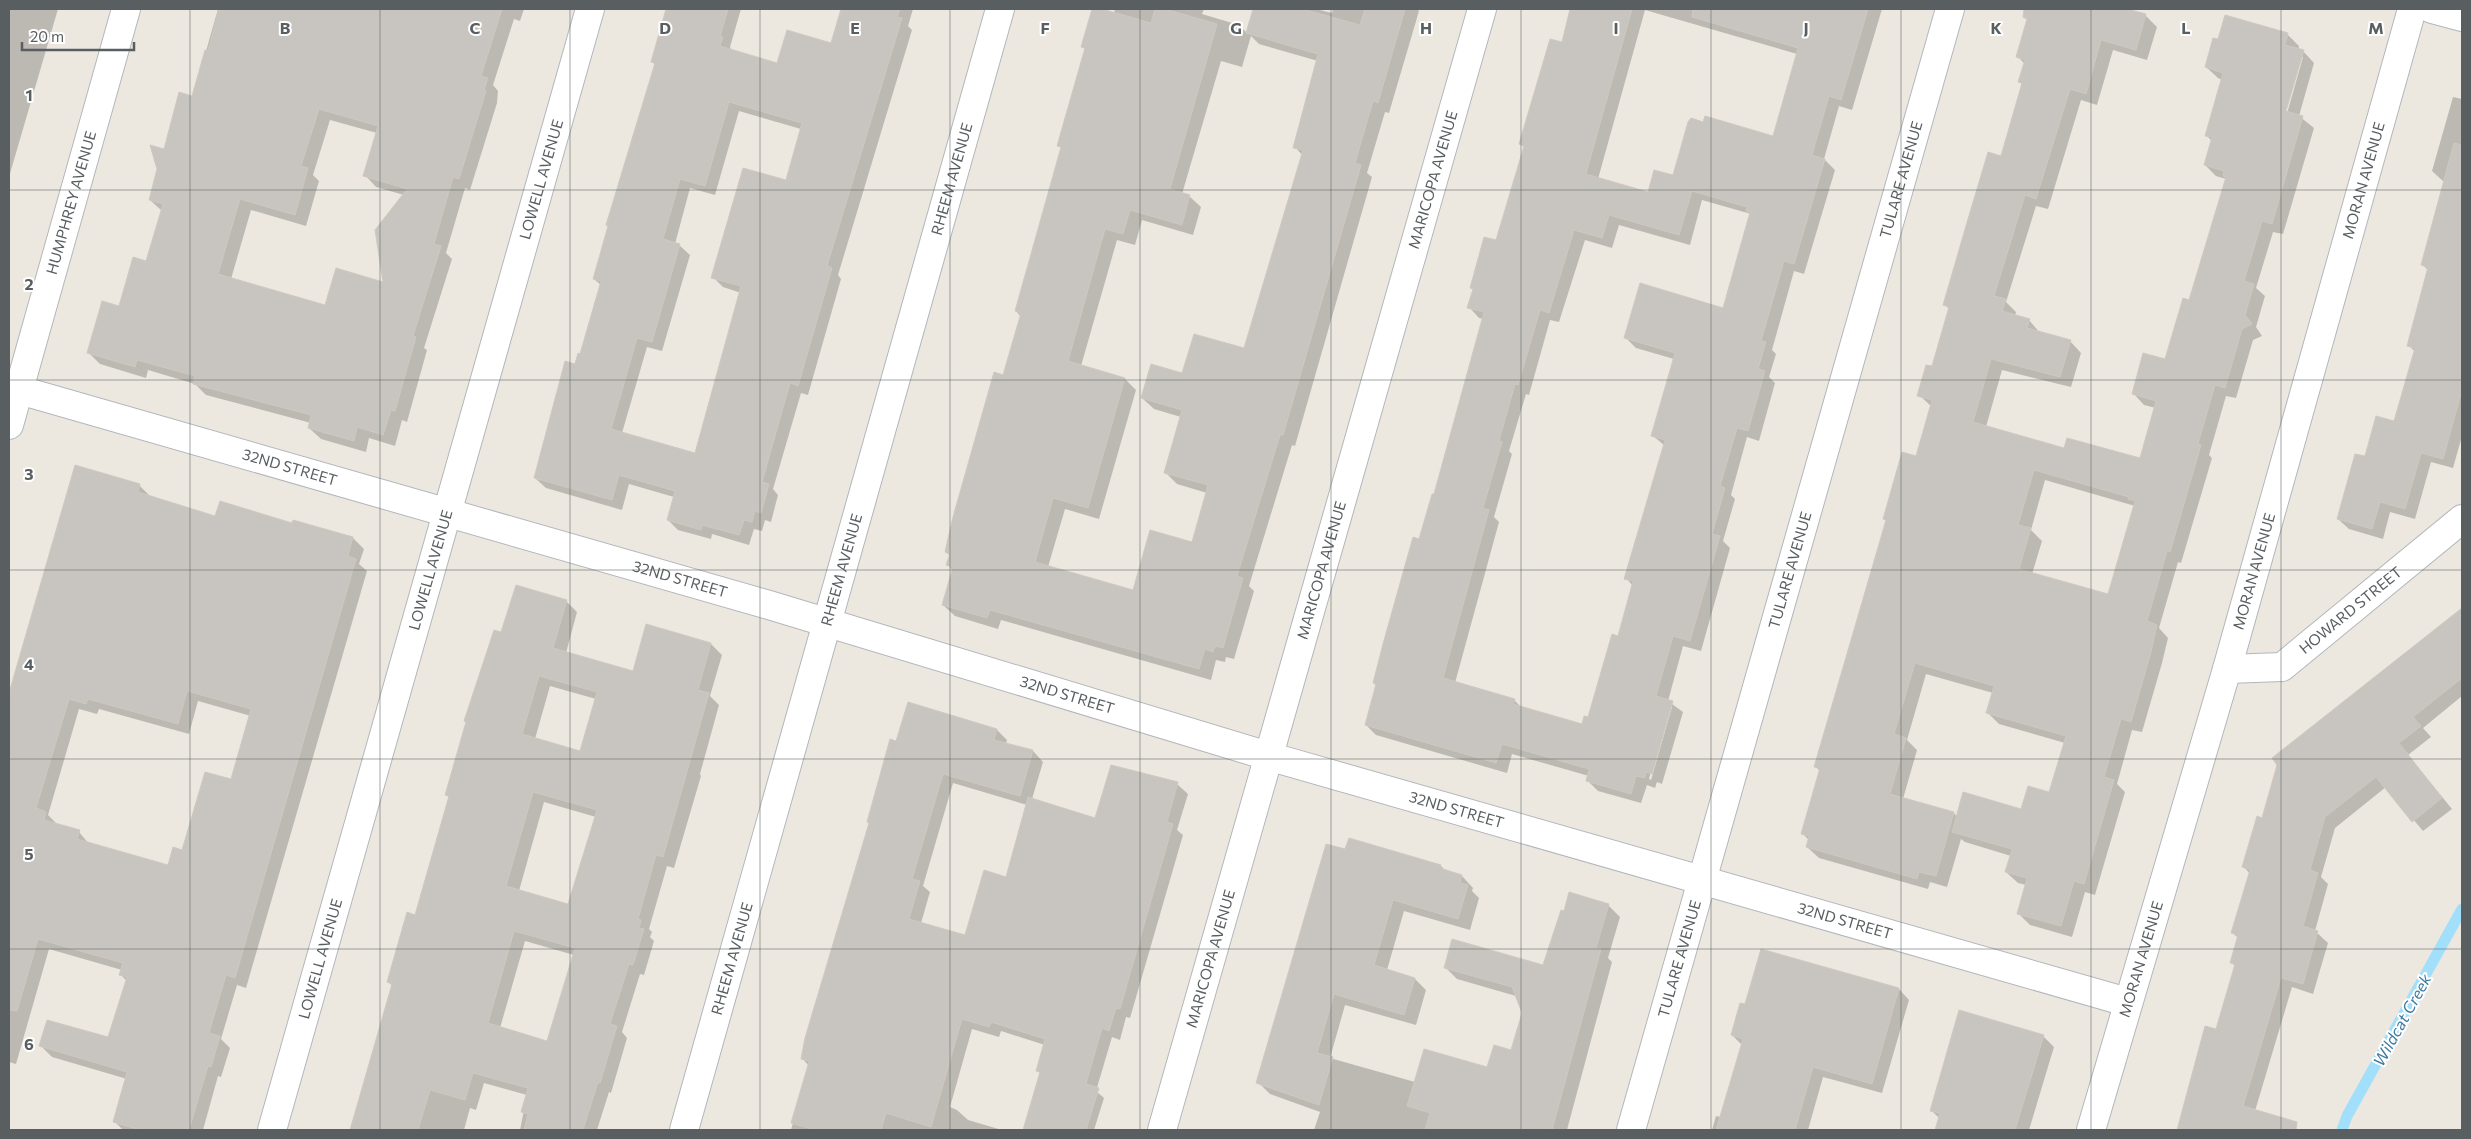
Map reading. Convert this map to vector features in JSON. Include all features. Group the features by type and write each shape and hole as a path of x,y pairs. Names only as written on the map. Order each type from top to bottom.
{"street":[{"name":"HUMPHREY AVENUE","path":"9,425 14,388 126,9"},
{"name":"LOWELL AVENUE","path":"272,1130 590,9"},
{"name":"RHEEM AVENUE","path":"684,1130 1000,9"},
{"name":"MARICOPA AVENUE","path":"1162,1130 1482,9"},
{"name":"TULARE AVENUE","path":"1631,1130 1950,9"},
{"name":"MORAN AVENUE","path":"2091,1130 2127,1002 2227,669 2412,9"},
{"path":"2432,9 2462,17"},
{"name":"32ND STREET","path":"14,388 827,622 1268,756 2127,1002"},
{"name":"HOWARD STREET","path":"2227,669 2282,667 2462,519"}],"building":[{"path":"219,9 502,9 481,76 488,78 484,90 486,91 459,179 453,177 434,244 441,246 413,336 416,337 395,411 391,410 383,435 357,427 354,441 308,428 311,415 193,384 195,376 137,360 135,367 87,353 102,301 119,306 133,257 146,261 163,204 149,200 157,169 150,145 164,149 179,92 192,96 205,50 208,51","holes":["319,109 378,126 363,176 407,189 375,230 383,282 336,268 325,305 218,274 240,199 295,215 308,168 301,166"]},
{"path":"666,9 728,9 720,37 723,37 720,46 777,63 787,30 831,43 841,9 900,9 897,17 902,18 827,266 832,268 798,386 790,383 762,482 769,484 761,513 755,511 752,522 744,520 739,535 702,525 701,530 667,520 675,491 619,475 612,500 534,478 565,361 575,364 578,353 580,354 601,281 593,279 608,226 606,225 655,63 651,62","holes":["729,102 802,123 786,180 743,168 711,278 741,286 695,453 611,429 637,338 652,342 680,244 663,239 680,179 705,186"]},
{"path":"1092,9 1102,9 1151,23 1155,9 1165,9 1217,24 1170,189 1190,195 1182,225 1130,210 1123,234 1105,229 1068,361 1125,378 1088,508 1053,498 1035,562 1133,590 1150,530 1192,542 1208,485 1164,473 1182,410 1141,398 1151,364 1182,373 1194,334 1244,348 1303,150 1293,148 1318,54 1246,33 1253,9 1302,9 1360,25 1365,9 1405,9 1378,103 1373,101 1355,163 1361,165 1283,435 1280,435 1237,576 1243,578 1223,648 1215,646 1213,652 1205,649 1199,669 990,610 987,618 942,605 953,567 946,565 950,554 945,552 953,517 994,372 1003,375 1021,313 1015,311 1061,147 1057,146 1085,48 1081,47"},
{"path":"1570,9 1632,9 1586,174 1648,192 1654,170 1673,175 1688,122 1691,118 1703,122 1705,116 1773,136 1798,48 1692,17 1693,9 1868,9 1841,100 1829,96 1812,155 1825,159 1794,264 1784,261 1761,341 1766,342 1758,369 1765,371 1748,431 1737,428 1720,486 1725,488 1712,534 1720,536 1690,641 1673,636 1656,696 1673,701 1652,774 1646,772 1645,778 1636,776 1631,794 1586,781 1589,769 1502,744 1496,763 1365,725 1376,684 1373,683 1413,537 1419,539 1432,494 1434,494 1484,312 1467,308 1473,289 1470,288 1484,237 1496,240 1524,146 1519,144 1550,39 1562,42","holes":["1692,191 1747,207 1746,211 1750,212 1723,308 1640,283 1624,338 1675,353 1651,436 1665,440 1624,579 1633,581 1618,636 1612,634 1588,717 1584,716 1582,724 1513,704 1515,699 1443,678 1489,510 1483,508 1502,442 1499,441 1515,384 1518,385 1540,310 1549,313 1574,230 1602,238 1609,215 1679,235"]},
{"path":"2024,9 2127,9 2146,14 2136,50 2101,40 2086,94 2070,89 2036,199 2025,195 1994,296 2006,299 2002,311 2030,319 2027,328 2071,340 2060,377 1991,359 1973,422 2064,448 2067,438 2140,458 2156,401 2132,394 2143,353 2165,359 2183,298 2189,300 2226,177 2223,176 2224,171 2204,165 2212,137 2205,136 2223,73 2205,67 2213,38 2218,39 2225,15 2288,33 2285,45 2304,50 2286,111 2303,116 2272,224 2262,221 2244,281 2254,284 2245,315 2252,324 2242,329 2225,388 2215,385 2198,444 2201,445 2170,552 2167,551 2147,621 2157,625 2151,652 2131,722 2121,719 2104,777 2114,780 2084,884 2074,881 2061,926 2017,914 2027,878 2005,872 2012,849 1952,832 1963,792 2021,809 2028,786 2049,792 2066,736 1986,713 1994,686 1915,663 1894,734 1906,738 1890,794 1954,812 1936,876 1919,872 1917,879 1806,847 1809,836 1801,834 1820,768 1814,767 1886,520 1883,519 1902,452 1916,456 1932,400 1917,396 1926,365 1932,366 1949,307 1943,305 1968,219 1988,152 2001,156 2022,83 2018,82 2025,60 2016,57 2027,19 2023,17","holes":["2034,470 2129,497 2128,499 2135,501 2108,594 2019,569 2031,528 2018,525"]},
{"path":"2454,143 2462,145 2462,390 2443,459 2421,453 2405,509 2380,502 2372,529 2337,519 2355,454 2365,456 2376,416 2394,421 2415,348 2407,346 2428,267 2421,265"},
{"path":"75,465 140,484 138,492 215,516 220,501 292,523 293,520 353,537 348,556 356,559 235,978 226,975 209,1033 220,1036 211,1067 208,1066 189,1130 140,1130 113,1122 127,1072 39,1046 47,1020 108,1037 127,977 119,975 123,963 38,939 17,1011 9,1010 9,693","holes":["187,691 251,709 231,779 205,772 182,850 173,847 168,865 77,839 80,830 44,820 46,812 36,808 69,699 86,704 88,699 178,724"]},
{"path":"516,585 567,600 553,648 633,671 646,624 711,643 698,690 709,693 663,857 656,855 638,919 641,920 639,928 644,929 633,965 629,964 610,1024 617,1026 600,1083 598,1082 583,1130 524,1130 528,1114 521,1112 528,1088 473,1073 465,1100 430,1090 418,1130 350,1130 392,984 387,982 407,912 415,915 449,796 445,795 466,722 464,721 494,630 501,632","holes":["539,676 597,692 580,751 522,734","533,792 597,810 568,904 506,886","514,931 575,948 547,1041 488,1023"]},
{"path":"2462,608 2462,678 2413,717 2421,726 2399,743 2442,798 2412,822 2376,777 2325,817 2310,870 2318,873 2303,926 2318,931 2303,984 2281,978 2243,1106 2297,1122 2296,1130 2177,1130 2205,1026 2216,1029 2235,964 2230,963 2238,935 2231,933 2250,870 2242,867 2257,816 2262,818 2277,765 2272,758"},
{"path":"908,702 997,729 994,740 1033,750 1020,796 943,774 912,879 920,881 909,919 965,935 984,870 1006,877 1028,797 1095,818 1111,765 1178,782 1167,822 1173,824 1120,1009 1116,1008 1109,1031 1102,1028 1086,1084 1099,1088 1086,1130 1023,1130 1040,1072 1036,1071 1045,1039 991,1022 989,1027 962,1019 931,1127 886,1113 881,1130 815,1130 791,1123 809,1061 801,1059 805,1038 869,823 867,822 890,739 896,741"},
{"path":"1349,838 1441,865 1440,868 1462,875 1460,883 1468,885 1458,919 1393,900 1374,965 1415,978 1404,1015 1334,994 1317,1053 1333,1057 1319,1105 1256,1083 1326,844 1345,849"},
{"path":"1569,892 1609,904 1596,948 1601,949 1552,1130 1425,1130 1430,1113 1407,1106 1424,1049 1487,1067 1494,1045 1511,1050 1522,1013 1512,987 1444,968 1452,939 1543,965 1561,910 1564,911"},
{"path":"1761,949 1899,988 1872,1084 1813,1067 1795,1130 1716,1130 1743,1039 1731,1035 1740,1003 1745,1004"},
{"path":"1959,1010 2044,1035 2015,1130 1935,1130 1940,1113 1930,1111"}],"waterway":[{"name":"Wildcat Creek","path":"2342,1130 2347,1116 2462,909"}]}
